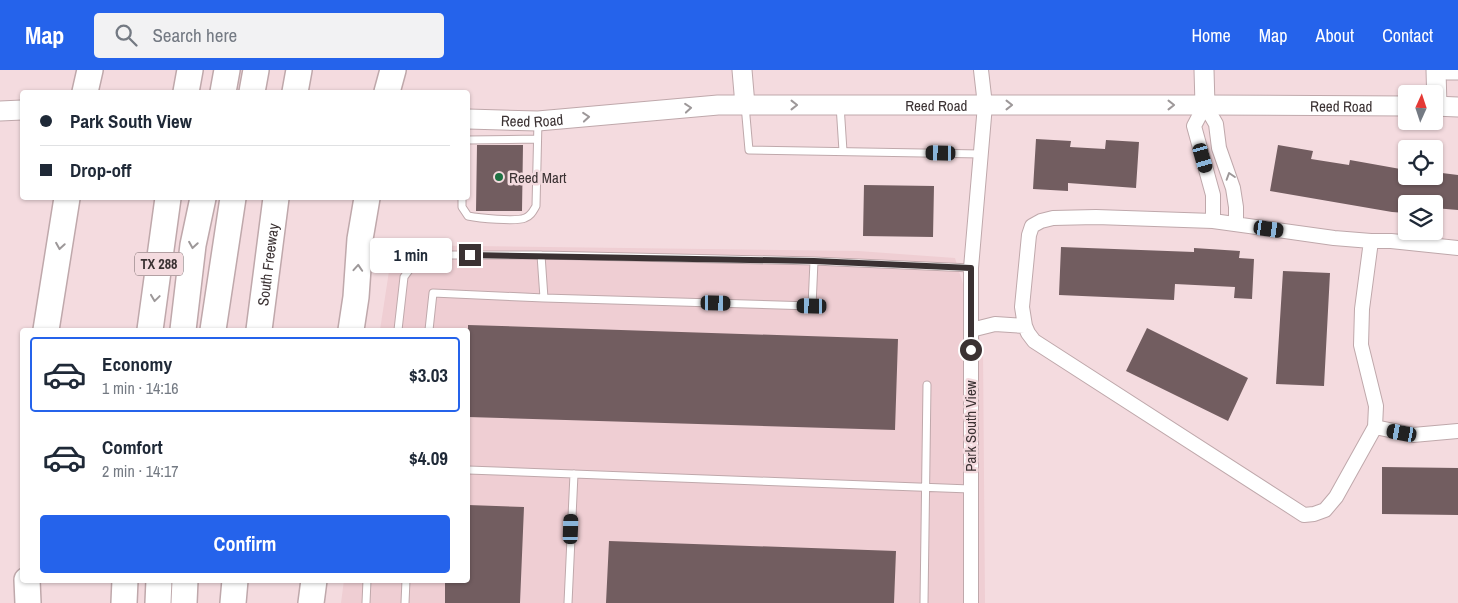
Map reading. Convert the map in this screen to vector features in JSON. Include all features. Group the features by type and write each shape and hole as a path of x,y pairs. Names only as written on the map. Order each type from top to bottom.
{"highway":[{"path":"85,90 90,70"},
{"path":"186,90 190,70"},
{"path":"223,90 227,70"},
{"path":"252,90 256,70"},
{"path":"295,90 299,70"},
{"path":"387,90 393,70"},
{"path":"46,328 67,200"},
{"name":"TX 288","path":"150,328 168,200"},
{"path":"183,328 193,245 203,200"},
{"path":"213,328 233,200"},
{"name":"South Freeway","path":"259,328 276,200"},
{"path":"351,328 356,297 360,239 367,200"},
{"path":"27,583 28,603"},
{"path":"124,603 125,583"},
{"path":"158,603 159,583"},
{"path":"184,603 185,583"},
{"path":"233,603 235,583"},
{"path":"311,603 314,583"}],"street":[{"path":"742,70 745,105"},
{"name":"Park South View","path":"971,603 971,268 985,105 981,70"},
{"path":"1204,70 1205,105 1216,124 1219,148 1234,188 1236,224"},
{"path":"1436,70 1436,85"},
{"path":"1447,70 1458,70"},
{"name":"Reed Road","path":"470,119 538,130 718,105 1398,106"},
{"path":"1205,105 1194,126 1213,195 1213,221"},
{"path":"1443,106 1458,107"},
{"path":"0,111 20,110"},
{"path":"1371,241 1362,309 1361,345 1376,406 1375,428 1336,497 1325,510 1314,514 1304,515 1034,341 1025,326 1022,307 1029,235 1032,226 1053,218 1096,217 1213,221 1334,238 1391,241 1458,248"},
{"path":"971,330 995,324 1025,326"},
{"path":"1375,428 1413,434 1458,431"}],"lane":[{"path":"745,105 749,150 981,154"},
{"path":"840,105 843,151"},
{"path":"462,200 462,207 468,216 477,218 523,219 531,215 536,206 538,130 470,140"},
{"path":"398,328 404,277 417,259 435,255 814,261 971,268"},
{"path":"541,256 544,298"},
{"path":"429,328 433,293 812,306 814,261"},
{"path":"924,603 927,385"},
{"path":"470,470 970,489"},
{"path":"568,603 574,474"},
{"path":"366,603 367,583"},
{"path":"405,603 406,583"}],"shaded area":[{"path":"393,245 858,251 955,258 983,349 985,603 341,603 344,583 470,583 470,328 380,328"}],"building":[{"path":"1036,139 1071,141 1070,147 1105,149 1106,140 1139,142 1136,188 1068,183 1068,191 1033,189"},
{"path":"477,145 523,145 522,211 476,211"},
{"path":"1278,145 1313,151 1311,159 1349,165 1350,160 1398,169 1398,185 1443,185 1443,173 1458,175 1458,210 1443,209 1443,195 1398,195 1398,212 1270,191"},
{"path":"864,185 934,186 933,237 863,236"},
{"path":"1061,247 1194,252 1194,248 1240,251 1239,258 1254,259 1252,299 1234,298 1235,287 1175,284 1174,300 1059,295"},
{"path":"1283,271 1330,273 1324,386 1276,384"},
{"path":"468,325 898,339 895,430 470,417 470,328 468,328"},
{"path":"1147,328 1248,378 1228,421 1126,371"},
{"path":"1382,467 1458,468 1458,515 1382,514"},
{"path":"470,505 524,507 520,603 445,603 445,583 470,583"},
{"path":"609,541 896,551 894,603 606,603"}],"place":[{"name":"Reed Mart","path":"499,177"}],"route":[{"path":"470,255 814,261 971,268 971,350"}]}
